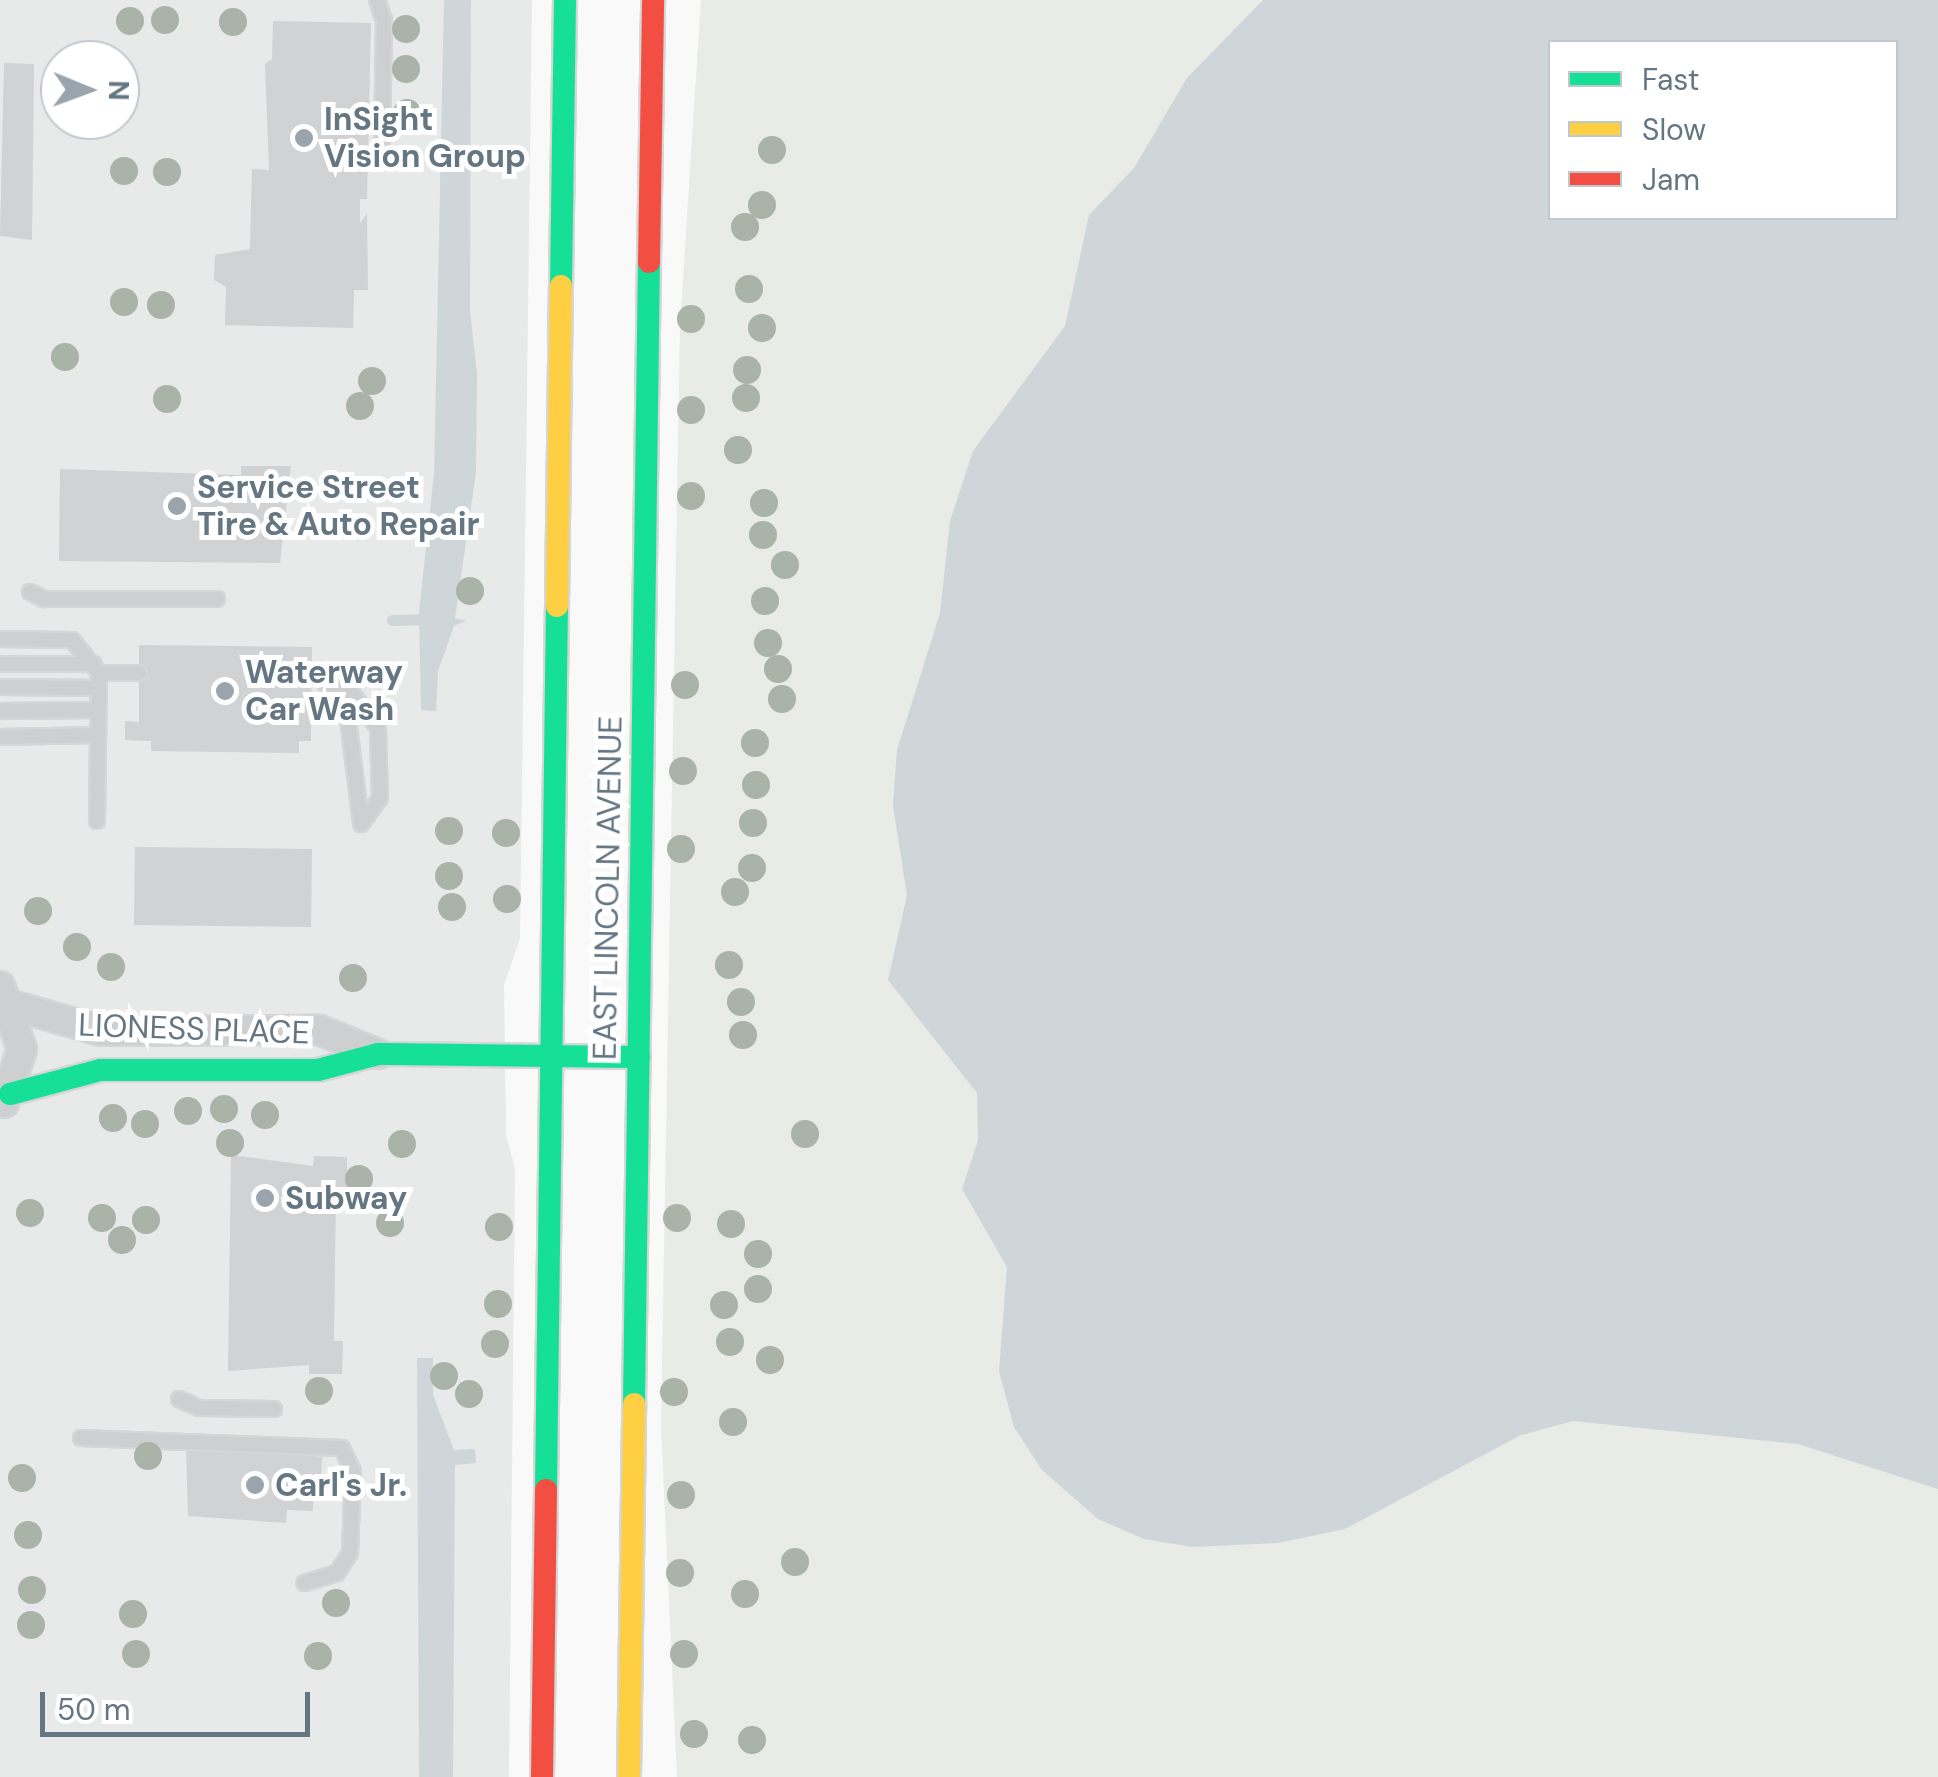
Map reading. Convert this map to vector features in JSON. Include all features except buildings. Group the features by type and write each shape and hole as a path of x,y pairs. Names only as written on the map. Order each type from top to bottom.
{"main road":[{"name":"EAST LINCOLN AVENUE","path":"542,1777 565,0"},
{"name":"EAST LINCOLN AVENUE","path":"629,1777 653,0"},
{"name":"LIONESS PLACE","path":"5,1101 101,1070 318,1070 378,1054 638,1057"}],"street":[{"name":"LIONESS PLACE","path":"6,996 101,1031 319,1030 378,1054"},
{"path":"5,1101 22,1049 6,996"}],"lane":[{"path":"377,0 384,20 382,154"},
{"path":"30,592 44,599 217,600"},
{"path":"0,639 64,638 97,675 98,821"},
{"path":"0,664 97,675"},
{"path":"0,687 139,672"},
{"path":"316,676 345,684 378,728 380,798 361,824 346,711 316,676"},
{"path":"0,711 98,710"},
{"path":"0,737 98,735"},
{"path":"179,1398 199,1408 274,1410"},
{"path":"81,1438 342,1448 353,1472 350,1553 337,1573 305,1583"}],"shaded area":[{"path":"0,0 532,0 520,938 504,985 506,1135 515,1169 509,1777 0,1777"},
{"path":"444,0 471,0 470,310 477,374 476,472 455,618 466,621 454,626 438,671 436,711 421,710 419,612 434,474"},
{"path":"701,0 1938,0 1938,1777 677,1777 661,1425 680,326"},
{"path":"1263,0 1938,0 1938,1489 1798,1444 1573,1421 1521,1435 1345,1529 1278,1543 1192,1547 1144,1539 1098,1519 1042,1470 1014,1427 999,1371 1007,1267 962,1189 978,1140 977,1093 888,980 907,895 893,806 897,750 940,613 950,521 973,451 1065,326 1089,215 1134,168 1187,78"},
{"path":"417,1358 433,1358 433,1395 454,1450 475,1449 476,1463 455,1465 453,1777 419,1777"}],"waterway":[{"path":"392,620 435,619"}],"traffic: fast":[{"path":"561,286 565,0"},
{"path":"634,1404 649,262"},
{"path":"546,1490 557,606"},
{"path":"10,1094 101,1070 318,1070 378,1054 639,1057"}],"traffic: slow":[{"path":"557,606 561,286"},
{"path":"629,1777 634,1404"}],"traffic: jam":[{"path":"649,262 653,0"},
{"path":"542,1777 546,1490"}],"place":[{"name":"InSight Vision Group","path":"304,138"},
{"name":"Service Street Tire & Auto Repair","path":"177,506"},
{"name":"Waterway Car Wash","path":"225,691"},
{"name":"Subway","path":"265,1198"},
{"name":"Carl's Jr.","path":"255,1485"}]}
